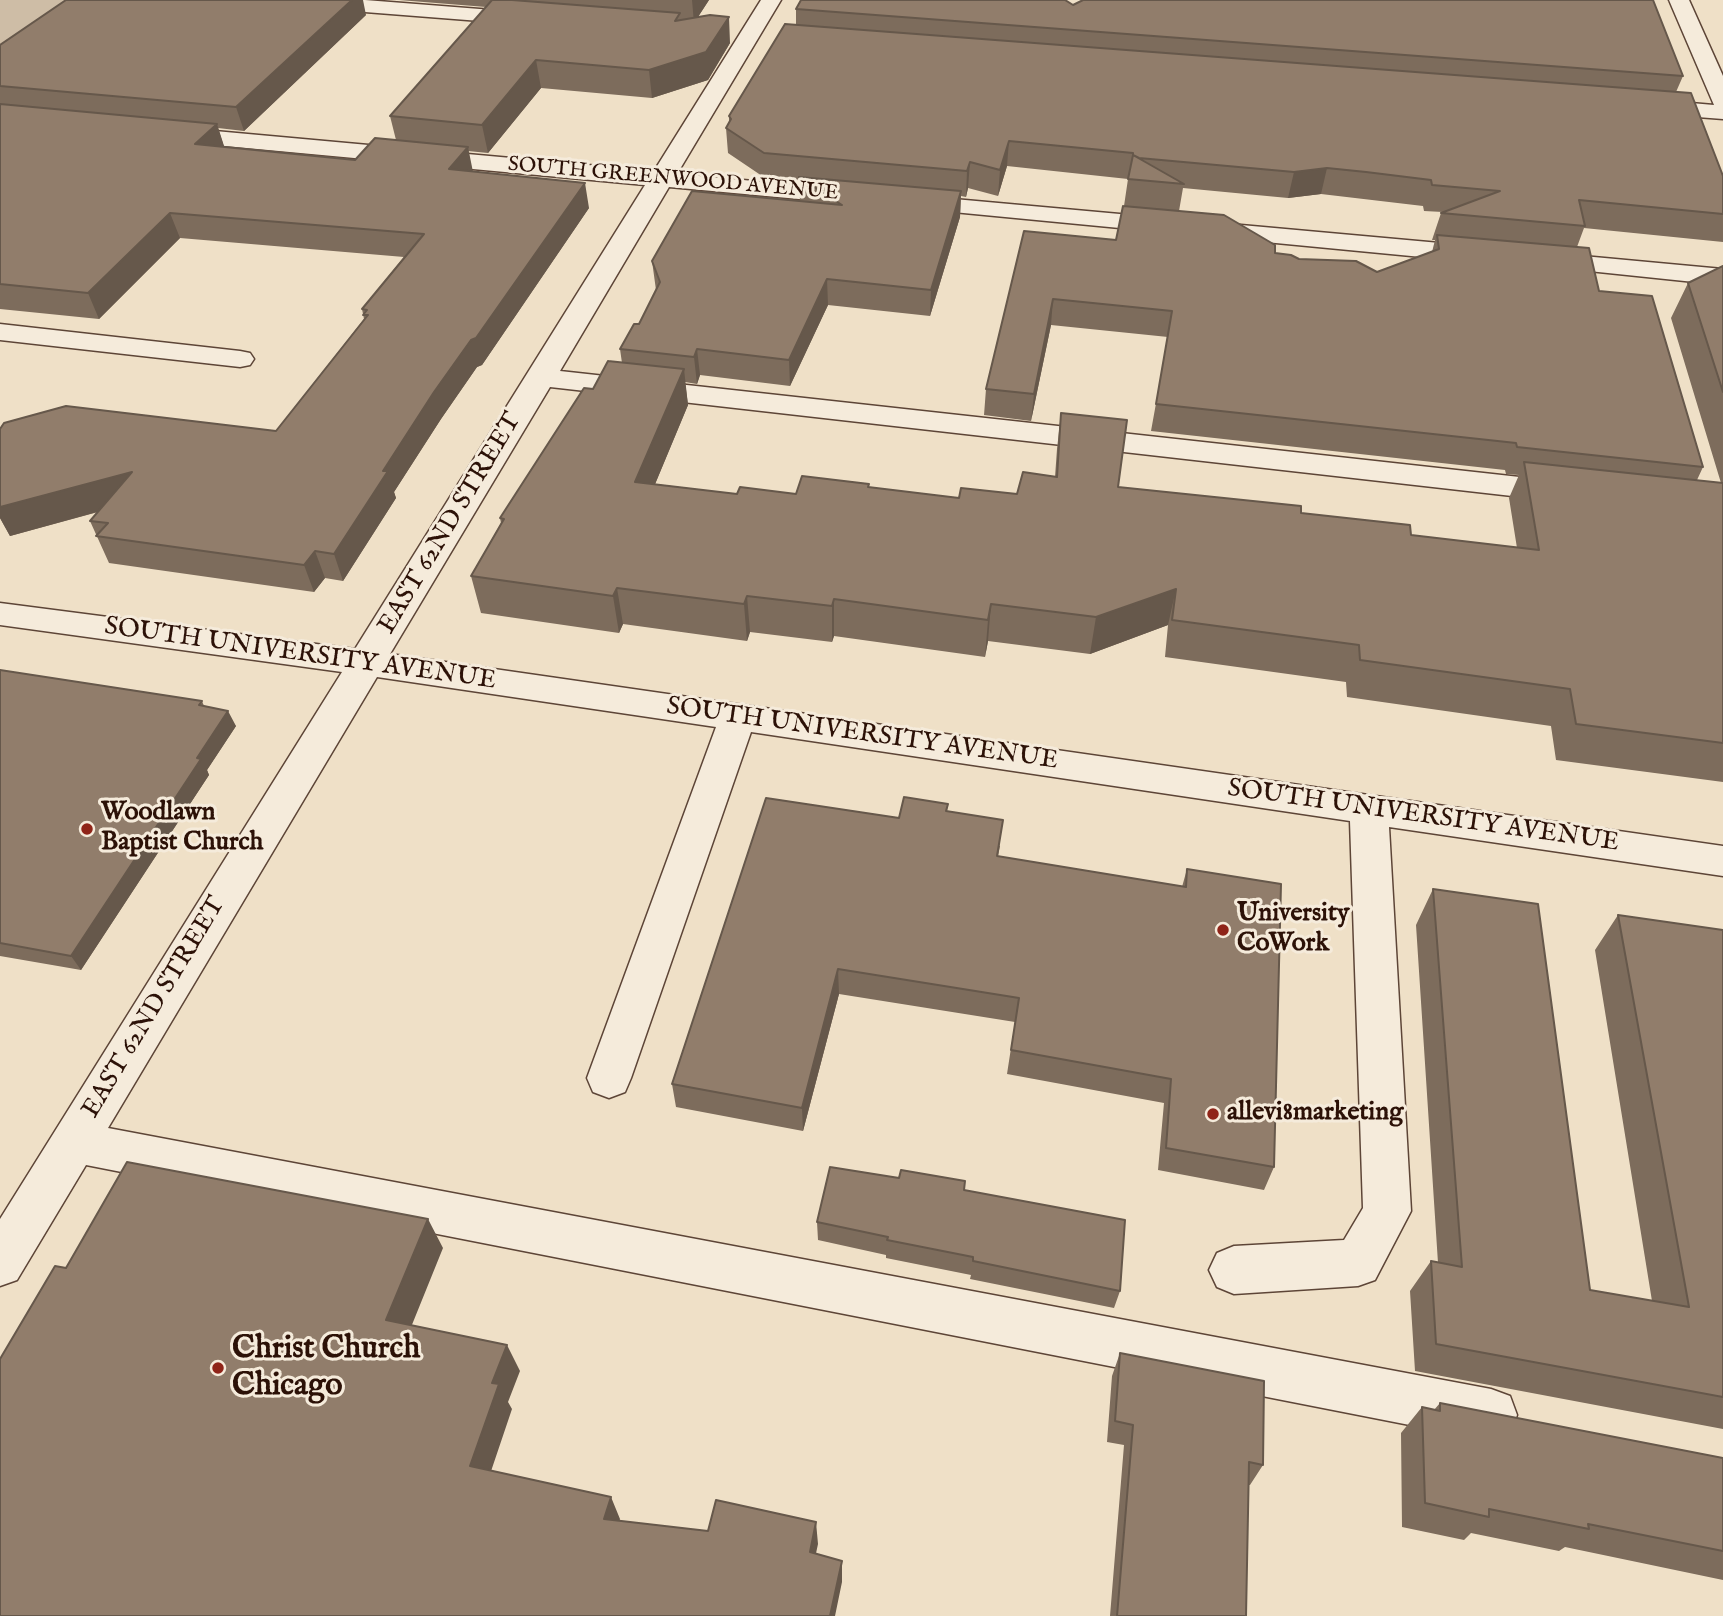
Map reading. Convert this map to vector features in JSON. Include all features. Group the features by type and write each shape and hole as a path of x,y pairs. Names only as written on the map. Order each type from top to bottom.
{"street":[{"path":"288,0 549,20"},
{"name":"EAST 62ND STREET","path":"0,1263 663,179 746,36 771,0"},
{"path":"1679,0 1723,101"},
{"path":"1623,104 1723,112"},
{"name":"SOUTH GREENWOOD AVENUE","path":"150,132 1509,258 1644,281 1723,277"},
{"path":"0,332 240,359"},
{"path":"541,377 1599,496"},
{"name":"SOUTH UNIVERSITY AVENUE","path":"0,614 366,663 1723,861"},
{"path":"609,1077 738,718"},
{"path":"1234,1270 1357,1262 1387,1211 1369,809"},
{"path":"74,1142 1531,1422"}],"shaded area":[{"path":"0,0 79,0 0,56"}],"building":[{"path":"66,0 352,0 236,107 0,86 0,45"},
{"path":"492,0 680,13 675,21 710,15 729,17 706,52 649,70 536,60 482,125 390,116"},
{"path":"801,0 1065,0 1073,5 1083,0 1653,0 1683,76 796,9"},
{"path":"785,24 1691,93 1723,176 1723,214 1579,200 1585,226 1441,213 1500,191 1432,185 1431,180 1327,168 1294,172 1139,158 1133,153 1009,141 1000,170 970,162 967,171 764,153 726,128 731,119 729,116"},
{"path":"0,104 217,124 195,144 355,160 375,138 468,147 449,169 585,183 476,338 471,340 434,392 383,471 388,471 334,554 315,551 304,565 96,536 108,523 90,521 132,472 0,507 0,429 4,423 66,406 276,431 368,315 363,315 367,310 362,309 424,234 170,213 88,293 0,284"},
{"path":"1133,155 1184,184 1128,179"},
{"path":"799,177 961,191 931,290 827,279 789,360 697,349 694,357 620,349 634,324 639,324 660,282 652,261 692,191 842,205"},
{"path":"1123,206 1224,215 1275,245 1275,253 1299,259 1356,261 1377,272 1439,249 1437,235 1589,248 1599,291 1652,296 1703,467 1517,447 1516,443 1156,404 1172,311 1053,299 1034,394 986,389 1024,231 1116,240"},
{"path":"1723,266 1723,392 1688,283"},
{"path":"608,361 684,369 635,482 737,494 740,487 796,494 802,476 959,498 961,488 1017,494 1023,472 1057,477 1061,413 1127,420 1118,487 1301,506 1301,513 1410,525 1411,535 1539,550 1524,462 1723,483 1723,743 1576,724 1570,689 1360,660 1359,645 1172,620 1176,589 1096,617 991,604 988,620 834,599 832,606 747,596 744,604 617,588 613,596 471,576 504,519 500,518 584,388 593,389"},
{"name":"Woodlawn Baptist Church","path":"0,670 202,701 199,705 228,711 197,758 201,759 71,956 0,943"},
{"path":"904,797 948,804 946,811 1003,820 997,856 1186,887 1187,869 1281,884 1274,1167 1166,1148 1171,1079 1011,1050 1019,998 838,969 802,1108 672,1084 766,798 899,818"},
{"path":"1433,889 1538,904 1590,1290 1689,1307 1618,915 1723,930 1723,1397 1436,1344 1431,1261 1462,1267"},
{"path":"127,1162 428,1219 386,1320 507,1345 492,1383 499,1384 470,1466 611,1497 604,1519 708,1531 716,1500 816,1522 810,1552 842,1561 830,1616 0,1616 0,1359 55,1266 66,1268"},
{"path":"830,1167 899,1178 901,1170 965,1181 964,1190 1125,1220 1120,1291 973,1261 973,1257 887,1240 888,1237 817,1222"},
{"path":"1120,1353 1264,1381 1263,1465 1249,1462 1246,1616 1117,1616 1133,1425 1115,1421"},
{"path":"1440,1403 1723,1458 1723,1551 1588,1524 1589,1529 1489,1509 1489,1517 1425,1503 1422,1407 1440,1411"}],"place":[{"name":"Woodlawn Baptist Church","path":"87,829"},
{"name":"University CoWork","path":"1223,930"},
{"name":"allevi8marketing","path":"1213,1114"},
{"name":"Christ Church Chicago","path":"218,1368"}]}
